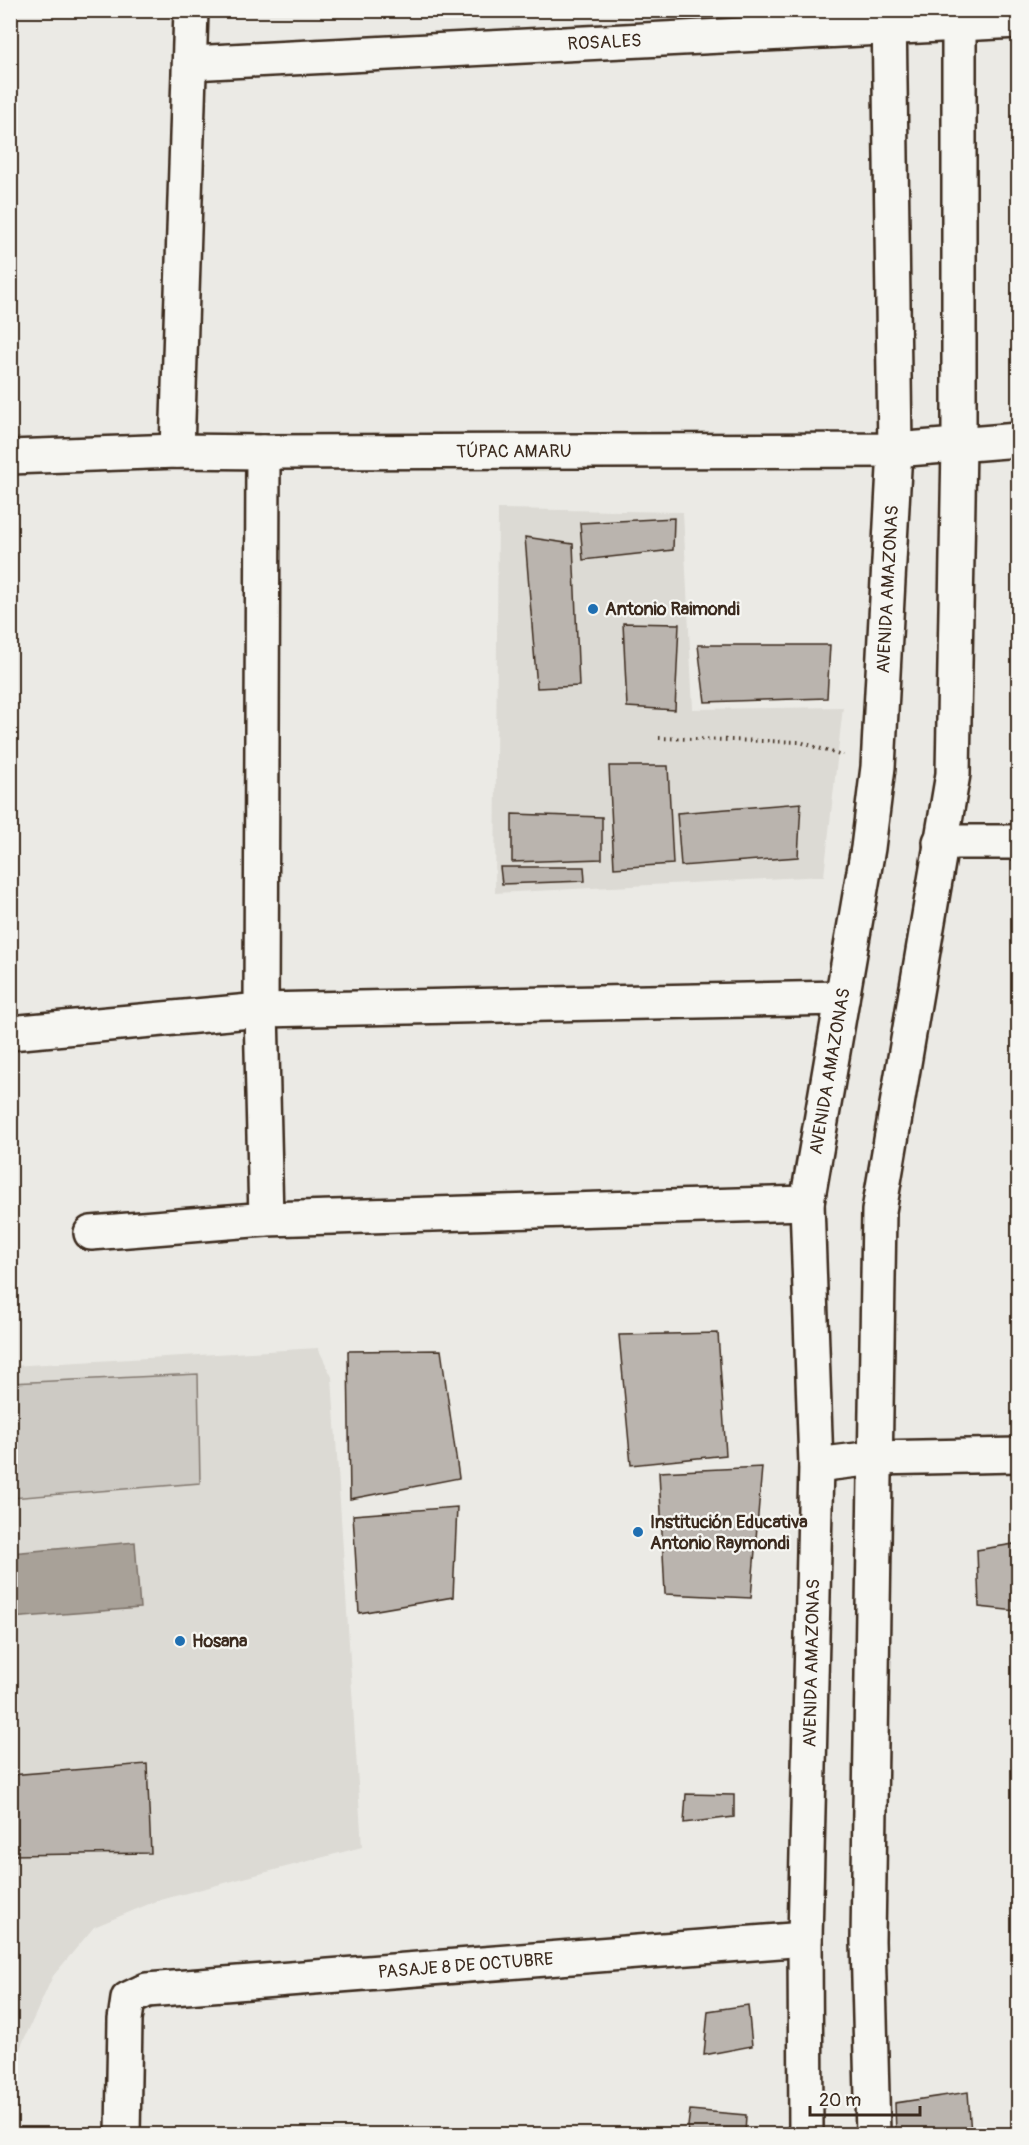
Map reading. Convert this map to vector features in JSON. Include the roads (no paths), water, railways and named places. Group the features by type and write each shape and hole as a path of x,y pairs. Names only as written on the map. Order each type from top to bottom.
{"street":[{"path":"177,451 191,10"},
{"path":"873,2134 868,1941 879,1210 953,774 959,445 960,17"},
{"name":"ROSALES","path":"191,63 890,20 960,17 1018,21"},
{"name":"AVENIDA AMAZONAS","path":"806,2134 805,1939 816,1465 807,1203 868,848 878,767 895,450 890,20"},
{"name":"TÚPAC AMARU","path":"10,457 177,451 895,450 1018,440"},
{"path":"263,452 261,1010 266,1219"},
{"path":"940,842 1018,842"},
{"path":"10,1033 261,1010 842,998"},
{"path":"91,1233 266,1219 807,1203"},
{"path":"816,1465 874,1458 1018,1455"},
{"name":"PASAJE 8 DE OCTUBRE","path":"123,2134 124,2020 128,1999 147,1990 805,1939"}],"place":[{"name":"Antonio Raimondi","path":"593,609"},
{"name":"Institución Educativa Antonio Raymondi","path":"638,1532"},
{"name":"Hosana","path":"180,1641"}]}
